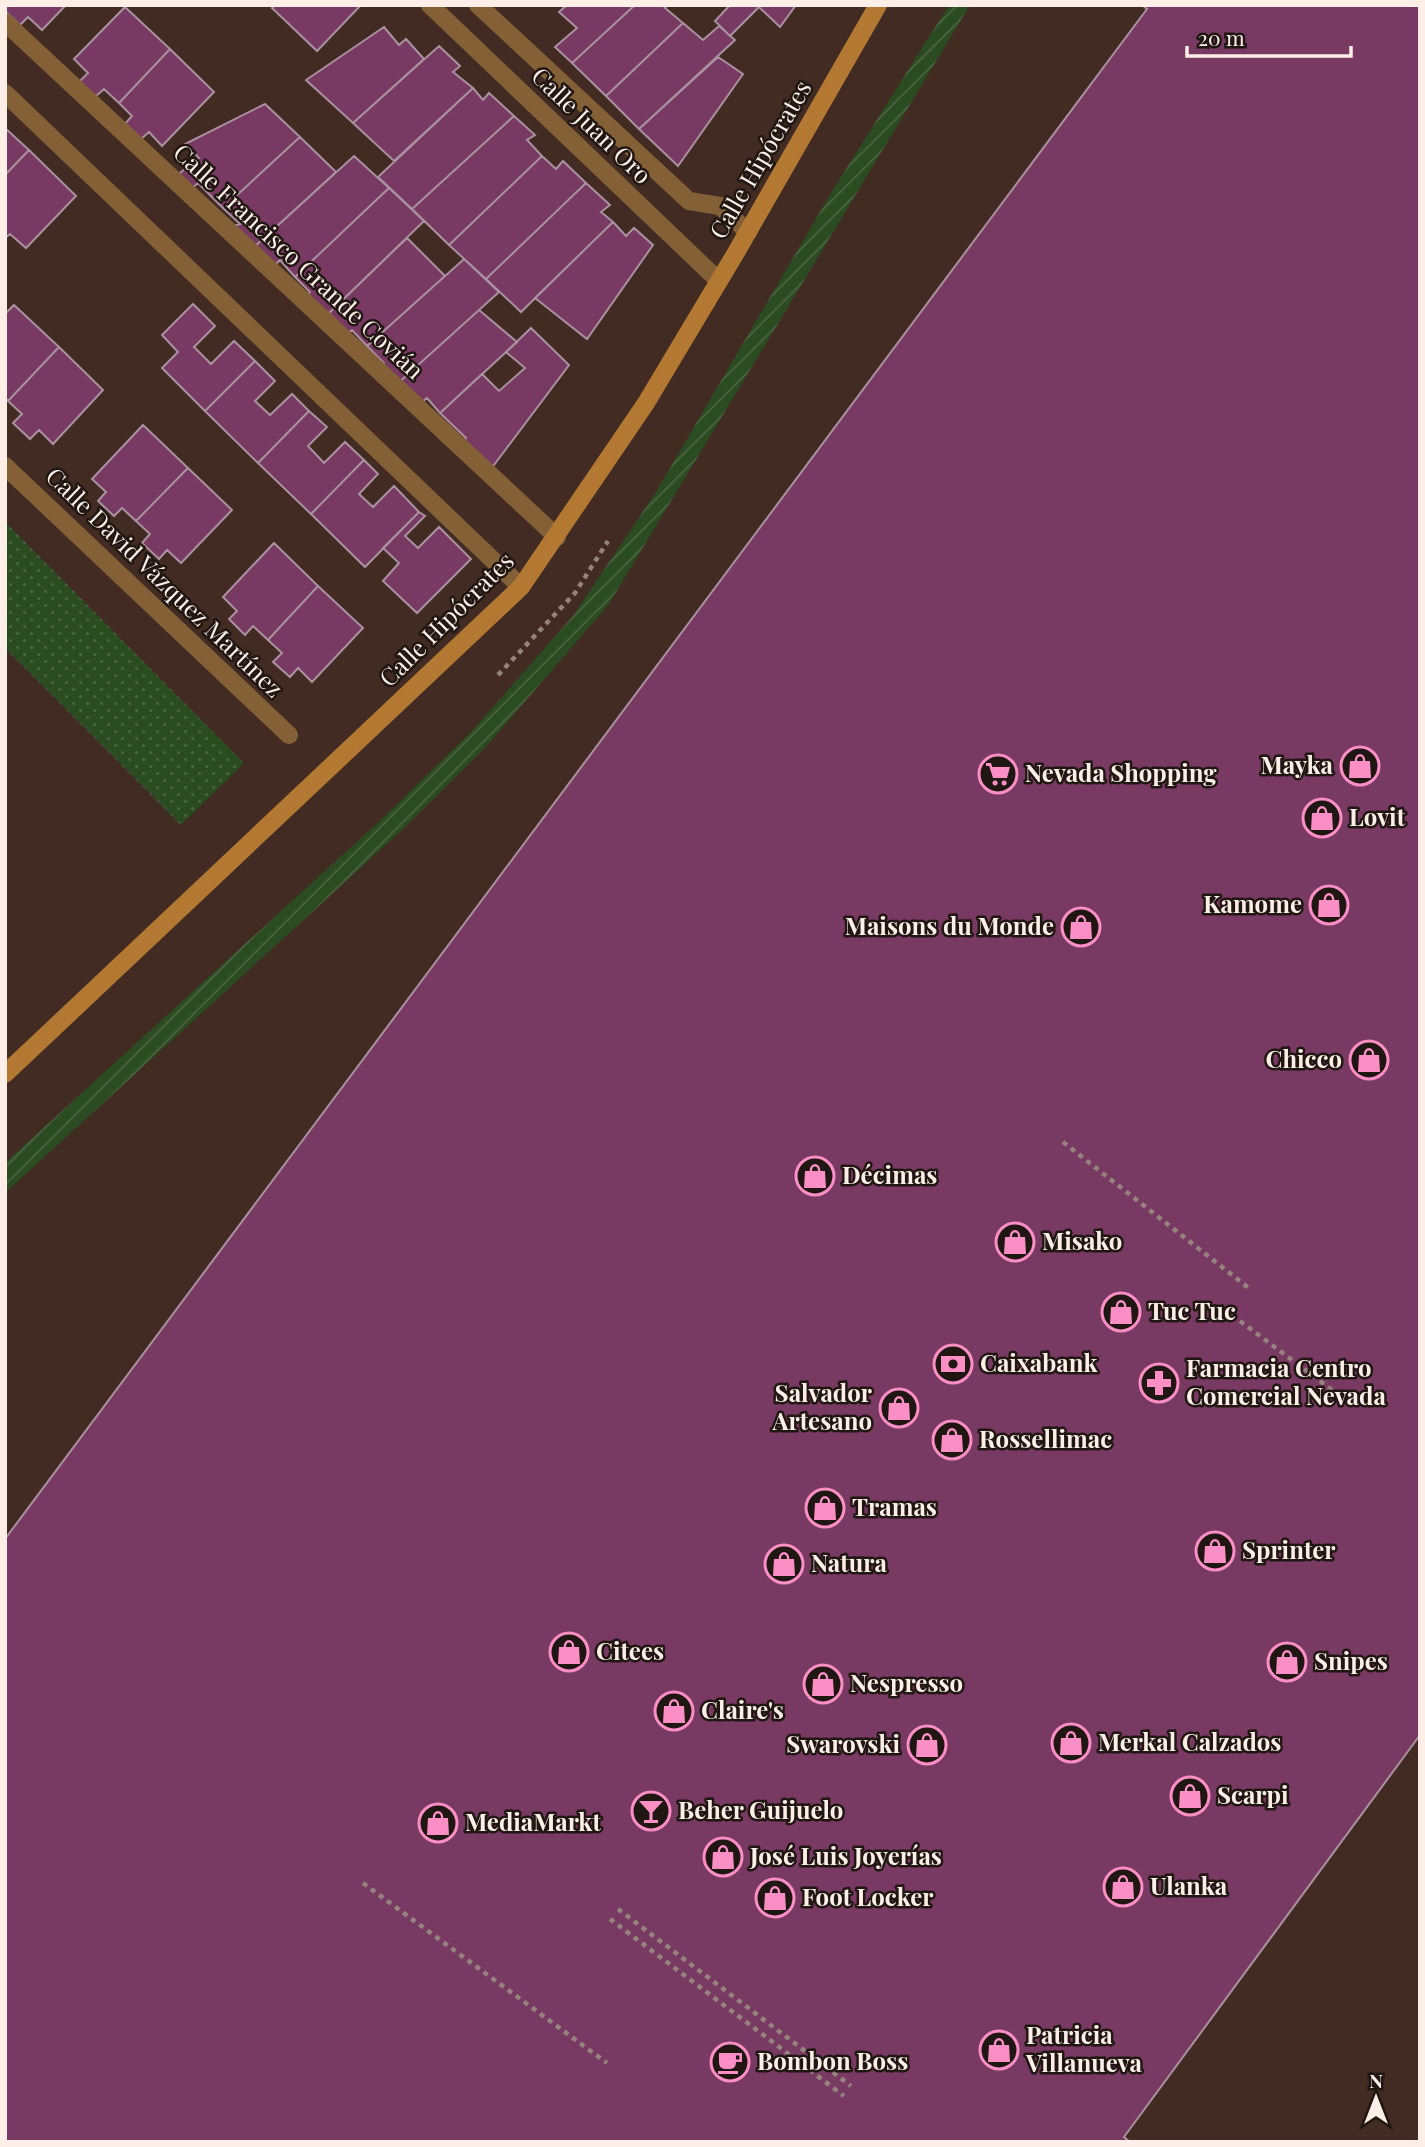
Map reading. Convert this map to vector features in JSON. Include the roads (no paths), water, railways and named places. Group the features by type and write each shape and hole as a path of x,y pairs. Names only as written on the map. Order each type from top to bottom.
{"street":[{"name":"Calle Juan Oro","path":"430,5 719,281"},
{"name":"Calle Juan Oro","path":"478,5 689,201 720,205 748,232"},
{"name":"Calle Hipócrates","path":"5,1074 521,587 646,403 878,5"},
{"name":"Calle Francisco Grande Covián","path":"5,22 556,537"},
{"path":"5,93 521,587"},
{"name":"Calle David Vázquez Martínez","path":"5,466 289,735"}],"place":[{"name":"Mayka","path":"1360,766"},
{"name":"Nevada Shopping","path":"998,774"},
{"name":"Lovit","path":"1322,818"},
{"name":"Kamome","path":"1329,905"},
{"name":"Maisons du Monde","path":"1081,927"},
{"name":"Chicco","path":"1369,1060"},
{"name":"Décimas","path":"815,1176"},
{"name":"Misako","path":"1015,1242"},
{"name":"Tuc Tuc","path":"1121,1312"},
{"name":"Caixabank","path":"953,1364"},
{"name":"Farmacia Centro Comercial Nevada","path":"1159,1383"},
{"name":"Salvador Artesano","path":"899,1408"},
{"name":"Rossellimac","path":"952,1440"},
{"name":"Tramas","path":"825,1508"},
{"name":"Sprinter","path":"1215,1551"},
{"name":"Natura","path":"784,1564"},
{"name":"Citees","path":"569,1652"},
{"name":"Snipes","path":"1287,1662"},
{"name":"Nespresso","path":"823,1684"},
{"name":"Claire's","path":"674,1711"},
{"name":"Merkal Calzados","path":"1071,1743"},
{"name":"Swarovski","path":"927,1745"},
{"name":"Scarpi","path":"1190,1796"},
{"name":"Beher Guijuelo","path":"651,1811"},
{"name":"MediaMarkt","path":"438,1823"},
{"name":"José Luis Joyerías","path":"723,1857"},
{"name":"Ulanka","path":"1123,1887"},
{"name":"Foot Locker","path":"775,1898"},
{"name":"Patricia Villanueva","path":"999,2050"},
{"name":"Bombon Boss","path":"730,2062"}]}
